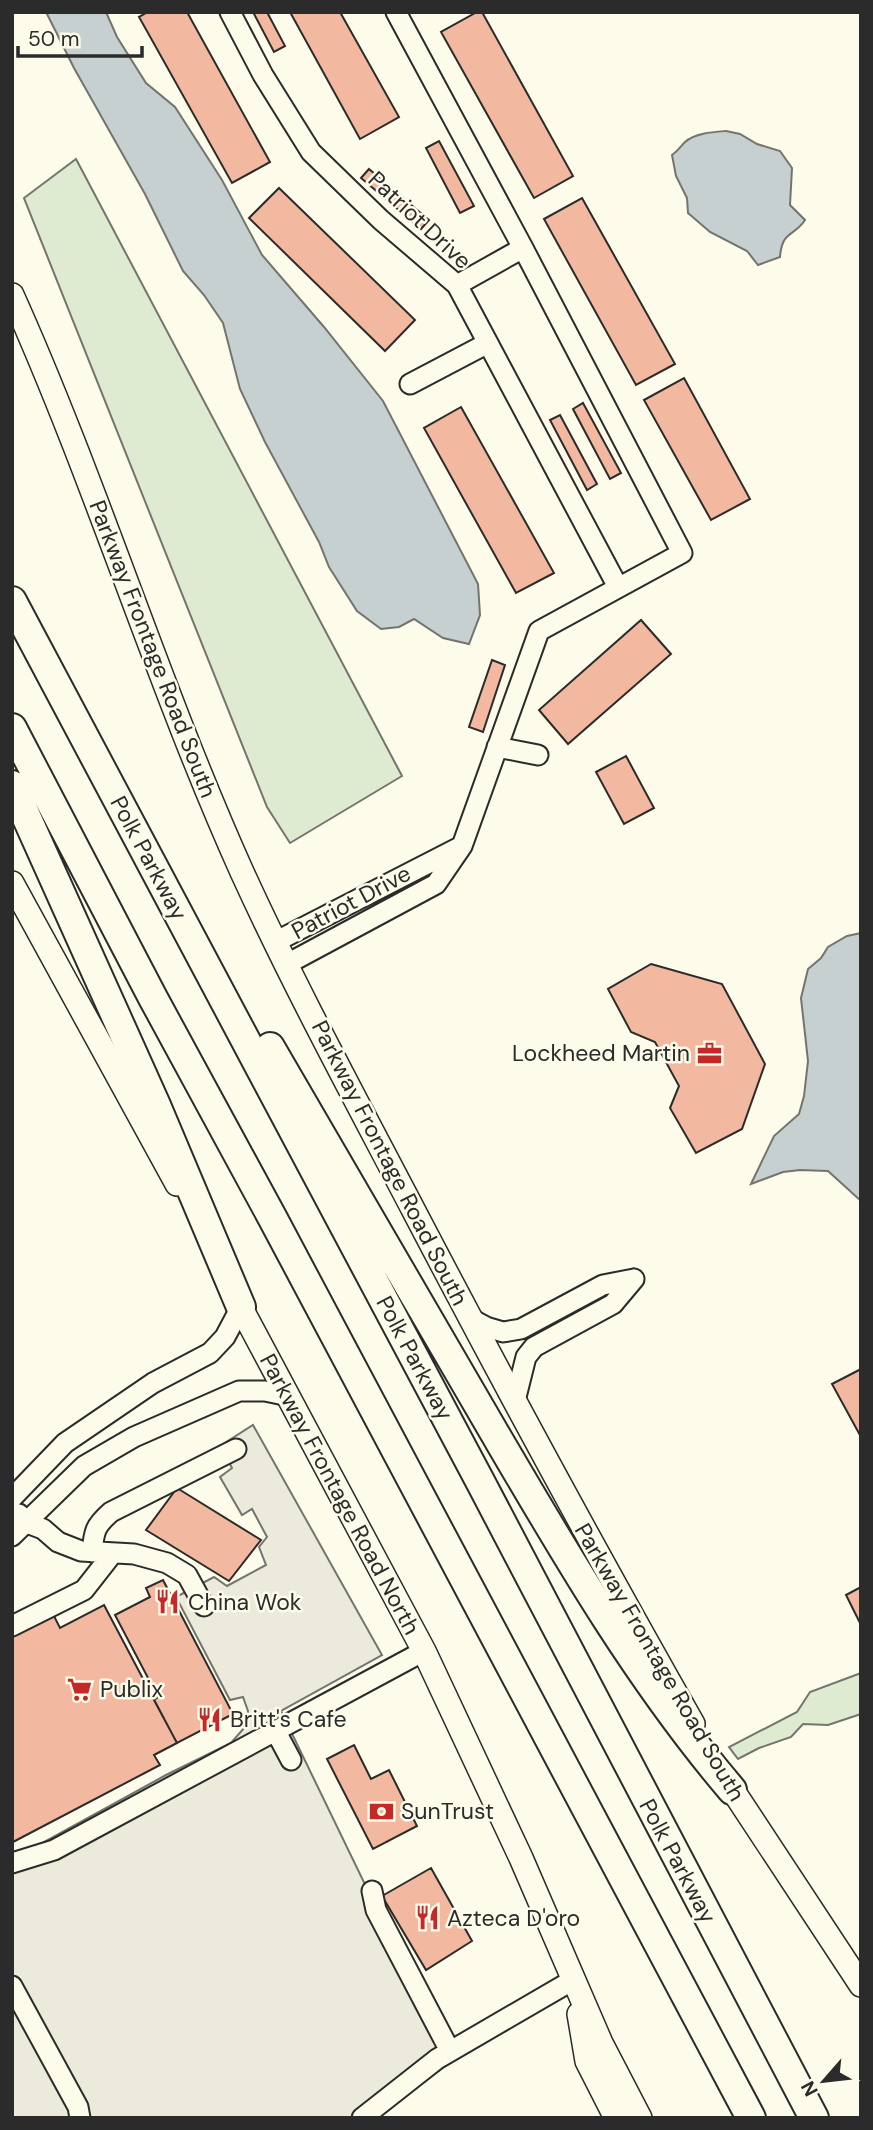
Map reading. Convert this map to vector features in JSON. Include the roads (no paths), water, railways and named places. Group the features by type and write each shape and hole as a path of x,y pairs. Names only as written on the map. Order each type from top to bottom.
{"highway":[{"name":"Polk Parkway","path":"12,601 481,1483 814,2118"},
{"path":"12,728 153,998 279,1229 751,2118"},
{"path":"86,738 172,876 571,1563 639,1666 706,1760 732,1790"},
{"path":"12,785 155,1103 241,1307"}],"main road":[{"name":"Parkway Frontage Road South","path":"12,295 64,417 165,685 240,867 275,942 353,1095 614,1587 732,1790 861,1985"},
{"name":"Parkway Frontage Road North","path":"12,883 174,1179 424,1651 521,1858 601,2043 640,2118"},
{"path":"573,1980 587,2061 616,2118"}],"street":[{"name":"Patriot Drive","path":"230,12 263,75 312,152 381,219 457,285 618,587"},
{"name":"Patriot Drive","path":"287,964 436,884 462,846 539,631 682,553 396,12"},
{"path":"457,285 523,248"},
{"path":"410,384 488,343"},
{"path":"497,747 538,755"},
{"name":"Patriot Drive","path":"275,942 462,846"},
{"path":"471,1319 503,1332 521,1329 603,1285 634,1279 613,1304 534,1347 526,1357 515,1401"},
{"path":"12,1498 65,1443 153,1383 210,1353 225,1337 241,1307"},
{"path":"19,1530 84,1466 134,1437 239,1391 265,1391 289,1396"},
{"path":"92,1552 94,1532 111,1512 236,1449"},
{"path":"12,1505 19,1530"},
{"path":"19,1530 43,1529 58,1542 81,1551 134,1554 167,1563 187,1575 204,1606"},
{"path":"12,1626 84,1590 113,1553"},
{"path":"12,1864 54,1850 424,1651"},
{"path":"275,1730 291,1760"},
{"path":"372,1891 376,1910 450,2051"},
{"path":"362,2118 437,2059 573,1980"},
{"path":"12,1986 18,2011 78,2107 80,2118"}],"place":[{"name":"Lockheed Martin","path":"710,1053"},
{"name":"China Wok","path":"168,1602"},
{"name":"Publix","path":"80,1689"},
{"name":"Britt's Cafe","path":"210,1719"},
{"name":"SunTrust","path":"381,1811"},
{"name":"Azteca D'oro","path":"427,1918"}]}
